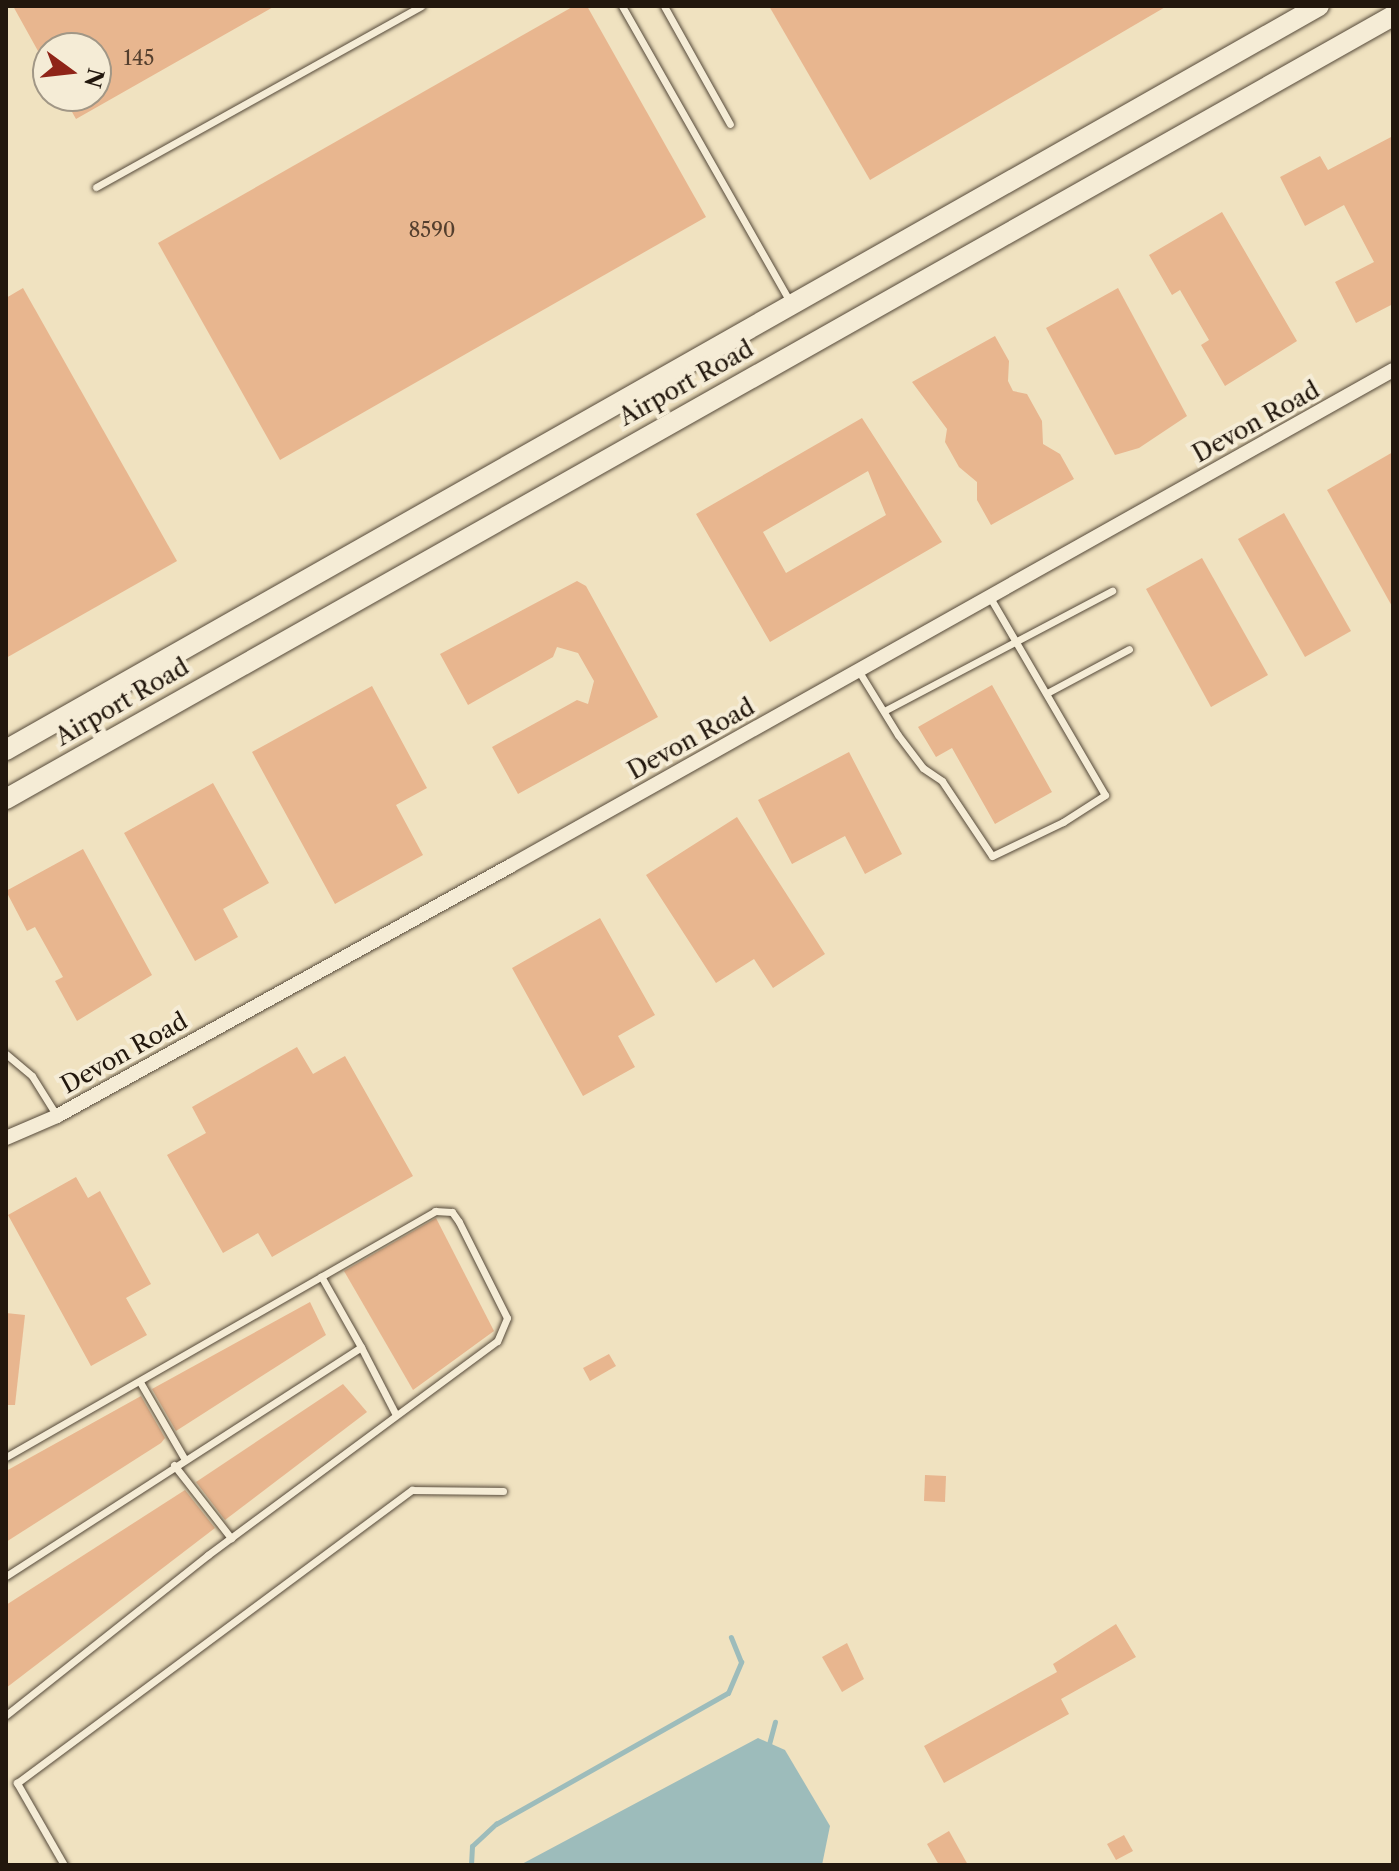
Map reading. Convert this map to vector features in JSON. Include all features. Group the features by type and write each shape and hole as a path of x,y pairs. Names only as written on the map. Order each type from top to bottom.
{"main road":[{"name":"Airport Road","path":"6,750 794,307 1315,8"},
{"name":"Airport Road","path":"6,799 1393,16"},
{"path":"1315,59 1338,61 1393,31"}],"street":[{"name":"Devon Road","path":"6,1138 57,1116 1393,370"}],"lane":[{"path":"96,187 421,6"},
{"path":"622,6 794,307"},
{"path":"664,6 730,124"},
{"path":"884,711 1112,591"},
{"path":"858,670 923,768 942,781 992,856 1105,795 989,596"},
{"path":"1047,693 1129,649"},
{"path":"6,1054 32,1076 57,1116"},
{"path":"6,1457 423,1216 444,1211 459,1222 490,1276 507,1330 231,1538 6,1715"},
{"path":"321,1276 396,1415"},
{"path":"6,1576 184,1458 361,1347"},
{"path":"140,1382 184,1458"},
{"path":"174,1465 231,1538"},
{"path":"64,1865 17,1783 412,1490 503,1491"}],"water":[{"path":"758,1738 785,1750 830,1826 822,1865 520,1865"}],"building":[{"path":"13,6 275,6 112,99 112,32 32,32 32,40"},
{"path":"574,6 587,6 706,217 280,460 158,243"},
{"path":"769,6 1167,6 870,180"},
{"path":"72,112 88,112 76,119"},
{"path":"1393,136 1393,304 1356,323 1335,282 1374,262 1344,205 1305,226 1280,177 1320,156 1328,170"},
{"path":"1222,212 1297,341 1225,386 1201,345 1209,340 1180,290 1172,295 1149,255"},
{"path":"23,288 177,561 6,658 6,298"},
{"path":"1118,288 1187,416 1139,448 1115,455 1046,328"},
{"path":"995,336 1009,361 1008,381 1013,391 1027,394 1042,421 1043,444 1060,454 1074,479 991,525 977,500 977,482 959,467 945,442 947,429 912,382"},
{"path":"862,418 942,542 770,642 696,514","holes":["868,471 886,515 786,573 763,532"]},
{"path":"1393,452 1393,608 1327,490"},
{"path":"1284,513 1351,631 1305,657 1238,539"},
{"path":"1202,558 1268,675 1211,707 1146,589"},
{"path":"577,581 586,586 658,717 518,794 492,747 577,700 588,704 594,681 578,653 557,647 553,657 468,705 440,654"},
{"path":"992,685 1052,792 995,824 952,748 936,757 918,727"},
{"path":"372,686 427,788 396,805 423,855 335,904 252,752"},
{"path":"849,752 902,854 865,874 845,836 792,864 758,800"},
{"path":"213,783 269,883 223,909 238,937 195,961 124,833"},
{"path":"737,817 825,954 773,988 754,959 716,983 646,875"},
{"path":"83,849 152,975 77,1021 55,981 63,977 35,927 27,931 6,891"},
{"path":"600,918 655,1015 618,1036 635,1067 583,1096 512,968"},
{"path":"297,1047 313,1074 345,1056 413,1176 272,1257 258,1233 223,1253 167,1155 206,1133 192,1107"},
{"path":"76,1177 88,1198 100,1191 151,1284 126,1298 147,1335 91,1366 8,1215"},
{"path":"436,1218 494,1331 413,1390 344,1271"},
{"path":"310,1302 326,1335 176,1431 152,1389"},
{"path":"6,1313 25,1315 15,1405 6,1405"},
{"path":"609,1354 616,1366 590,1381 583,1368"},
{"path":"343,1384 367,1412 225,1520 196,1482"},
{"path":"141,1396 165,1438 161,1443 6,1542 6,1471"},
{"path":"925,1475 946,1476 945,1502 924,1501"},
{"path":"185,1490 215,1528 6,1688 6,1605"},
{"path":"1116,1624 1136,1657 1061,1699 1069,1714 944,1783 924,1746 1057,1672 1053,1664"},
{"path":"847,1643 864,1679 842,1692 822,1657"},
{"path":"949,1831 968,1865 939,1865 927,1844"},
{"path":"1124,1835 1133,1851 1116,1860 1107,1844"}],"waterway":[{"path":"471,1865 472,1846 496,1824 728,1693 741,1662 731,1637"},
{"path":"769,1744 775,1722"}]}
